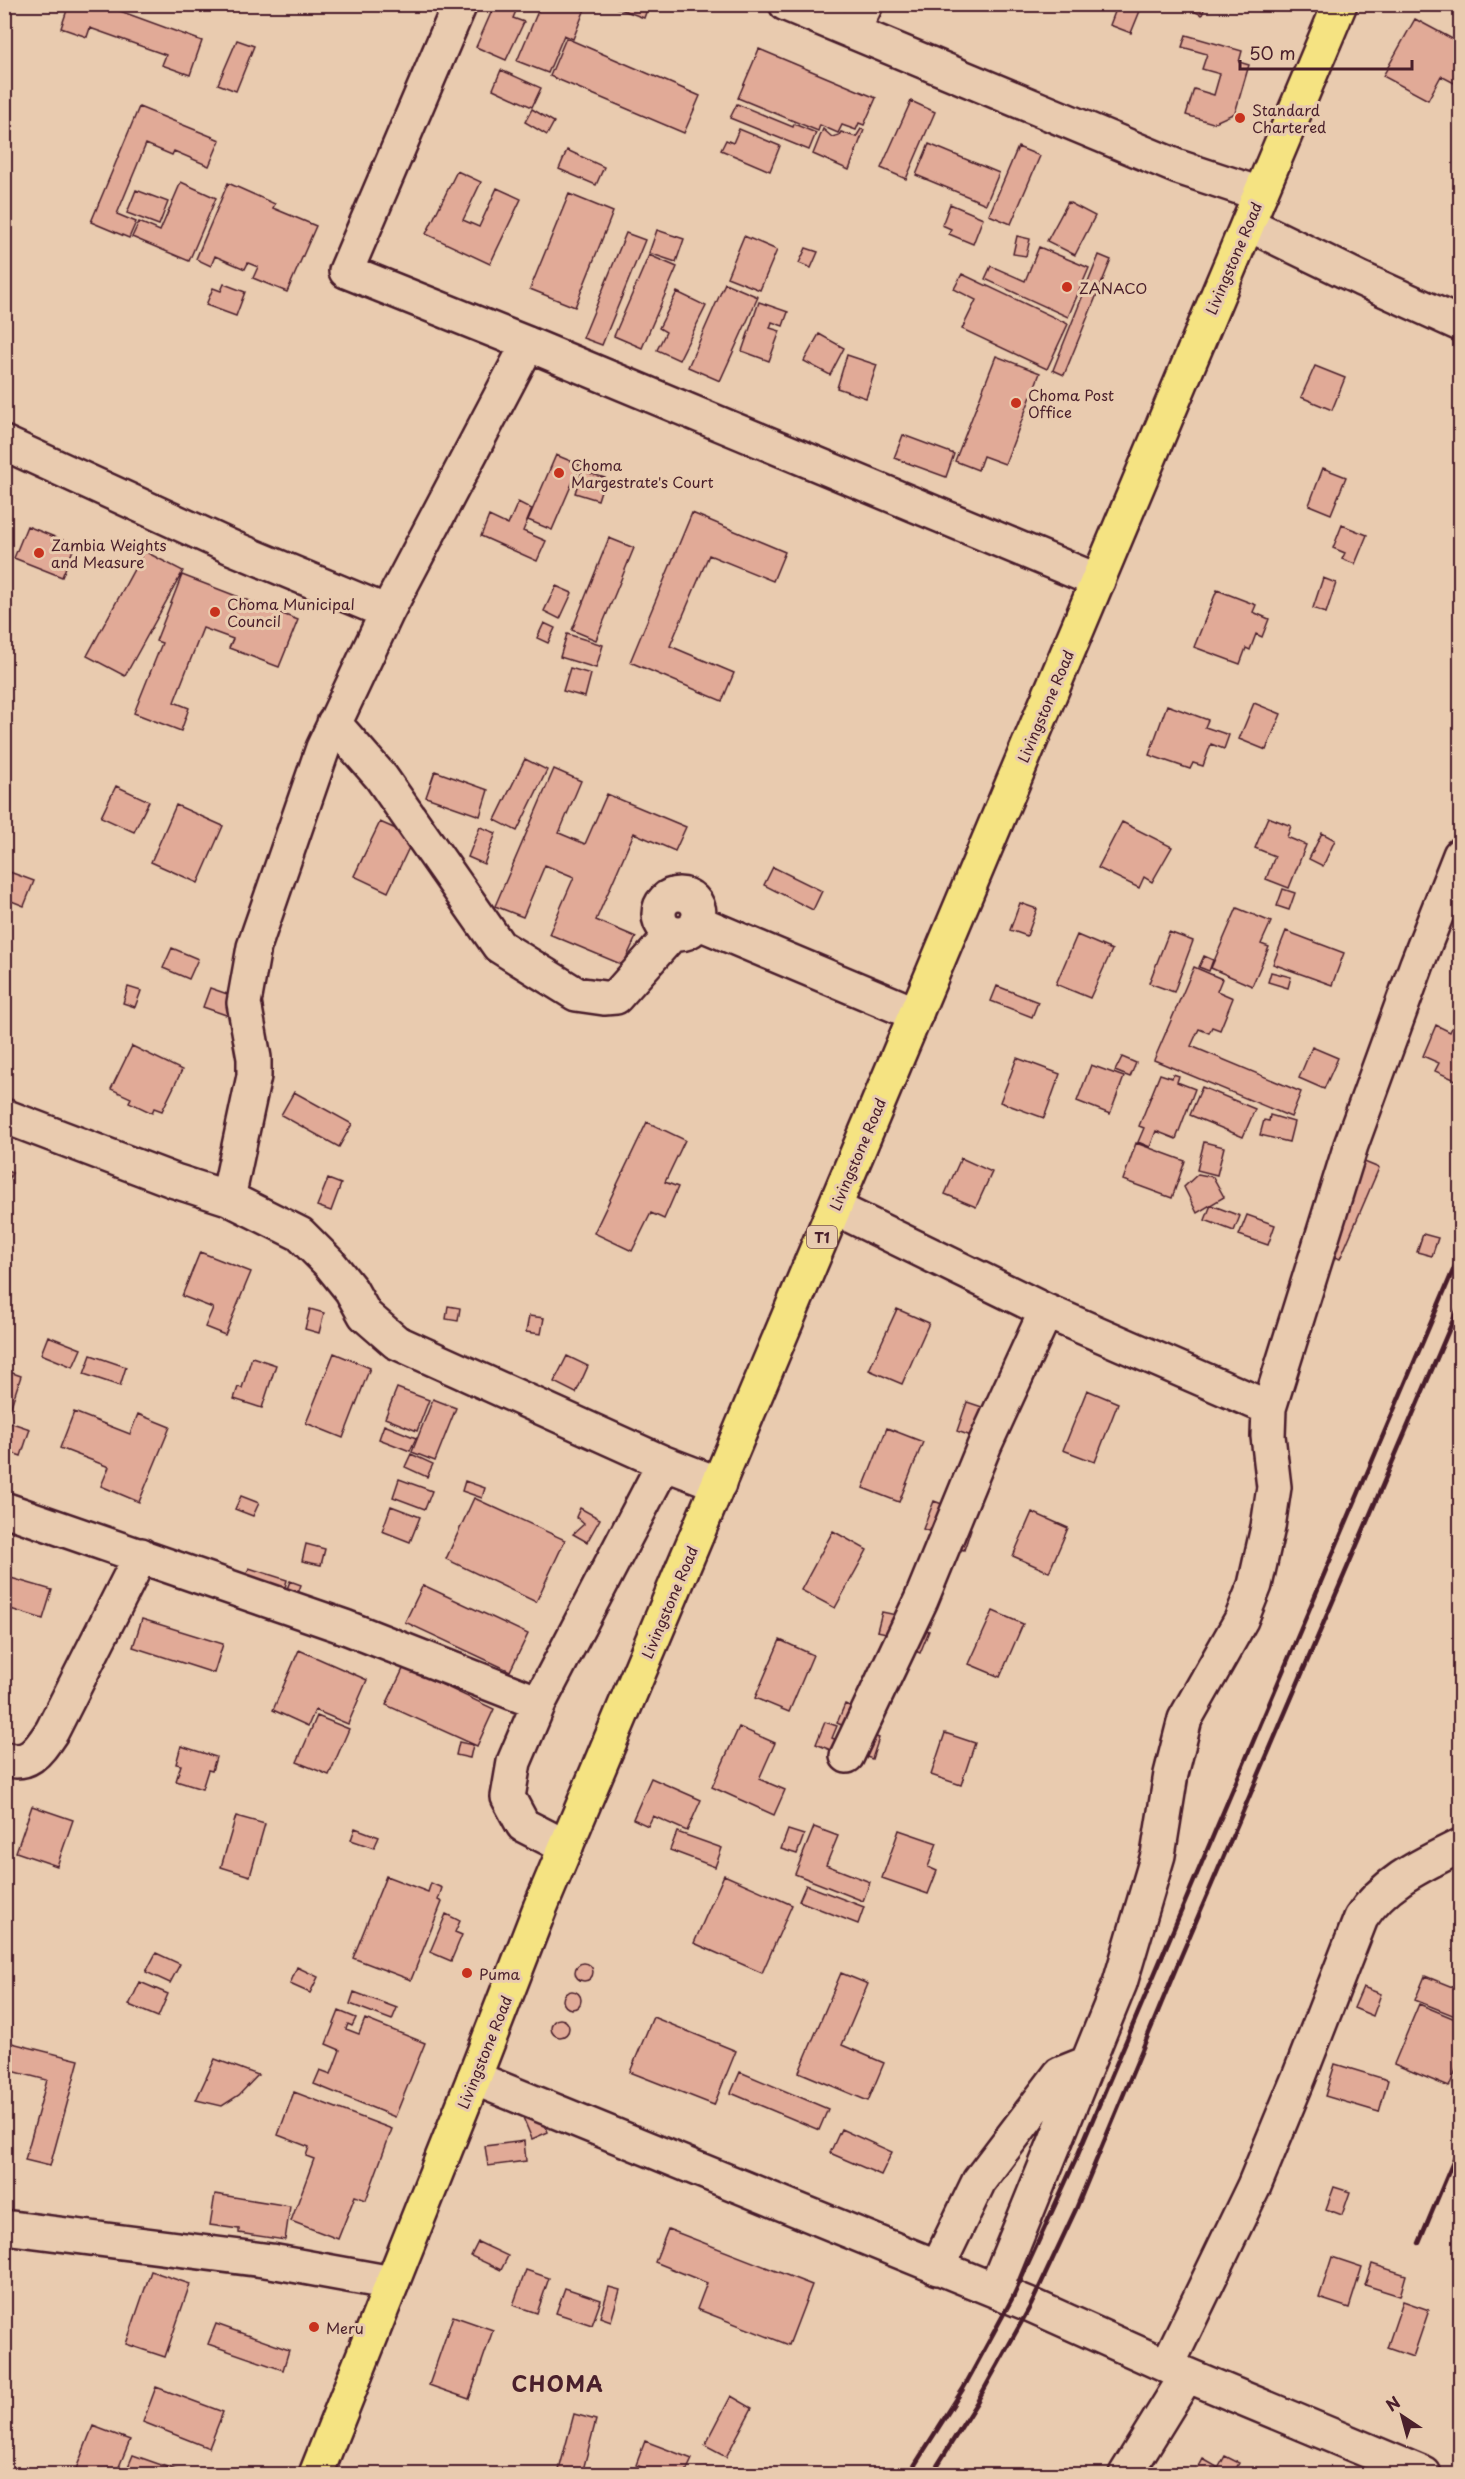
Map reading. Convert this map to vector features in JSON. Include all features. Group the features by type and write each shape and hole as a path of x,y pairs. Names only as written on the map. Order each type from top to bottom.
{"highway":[{"name":"Livingstone Road","path":"316,2475 540,1908 1340,4"}],"street":[{"path":"460,4 346,272 528,344 1098,581"},
{"path":"786,4 859,18 1178,168 1260,194"},
{"path":"1248,224 1461,324"},
{"path":"228,1198 254,1076 254,1058 244,1003 247,978 254,947 323,748 387,612 528,344"},
{"path":"4,443 233,548 387,612"},
{"path":"334,723 381,777 499,946 576,994 604,998 616,997 685,928 916,1014"},
{"path":"995,2290 1085,2064 1120,1983 1158,1855 1171,1774 1185,1719 1241,1620 1255,1585 1274,1487 1268,1436 1269,1408 1351,1145 1417,964 1461,855"},
{"path":"4,1116 175,1181 228,1198 300,1234 330,1264 351,1290 365,1315 396,1342 664,1463 718,1484"},
{"path":"835,1208 1046,1311 1269,1408"},
{"path":"847,1756 921,1600 985,1444 1046,1311"},
{"path":"566,1847 523,1825 508,1797 514,1762 539,1703 664,1463"},
{"path":"4,1509 345,1628 539,1703"},
{"path":"4,1759 16,1763 27,1760 38,1751 52,1731 141,1555"},
{"path":"1126,2475 1177,2370 1299,2077 1361,1918 1373,1900 1411,1870 1461,1846"},
{"path":"937,2268 979,2181 1060,2074 1085,2064"},
{"path":"474,2078 995,2290 1424,2475"},
{"path":"4,2227 272,2261 392,2283"}],"building":[{"path":"69,4 101,4 202,41 190,75 162,65 166,55 90,28 87,37 61,28"},
{"path":"495,4 519,4 513,18 524,22 506,60 476,47"},
{"path":"541,4 587,4 573,39 564,35 548,73 517,61"},
{"path":"607,4 649,4 644,18"},
{"path":"1118,4 1142,6 1131,33 1110,25"},
{"path":"1191,4 1206,4 1202,15 1189,9"},
{"path":"1415,19 1460,43 1460,86 1441,76 1428,100 1383,76"},
{"path":"1186,35 1242,51 1239,62 1249,65 1235,113 1213,123 1186,115 1194,89 1214,95 1220,74 1202,69 1207,54 1182,47"},
{"path":"566,38 700,96 684,133 550,76"},
{"path":"237,40 254,46 236,91 218,84"},
{"path":"759,49 876,98 864,125 859,123 856,130 842,125 838,133 820,125 818,131 738,98"},
{"path":"501,70 541,88 532,107 493,89"},
{"path":"911,101 935,112 906,179 881,168"},
{"path":"737,104 793,127 794,124 816,133 809,150 730,118"},
{"path":"139,107 220,140 209,166 174,151 172,155 146,144 117,214 136,222 129,238 91,222"},
{"path":"532,109 554,122 547,135 525,122"},
{"path":"739,129 780,146 770,171 721,150 726,140 733,143"},
{"path":"823,129 832,137 841,132 856,137 861,129 864,130 849,170 813,154"},
{"path":"929,144 999,173 986,204 916,175"},
{"path":"1018,147 1040,156 1011,224 989,215"},
{"path":"567,150 604,167 596,185 559,169"},
{"path":"457,171 481,182 463,220 479,227 497,188 521,199 490,264 426,234"},
{"path":"181,182 216,198 189,261 132,237 139,222 160,231"},
{"path":"228,183 275,204 273,208 316,226 287,292 253,278 258,267 248,263 245,269 215,256 211,266 196,259"},
{"path":"136,190 168,202 159,225 127,213"},
{"path":"569,194 613,212 575,307 530,289"},
{"path":"1068,202 1095,216 1075,255 1047,241"},
{"path":"950,204 983,218 973,244 949,234 951,229 942,225"},
{"path":"657,230 684,239 676,262 649,253"},
{"path":"626,233 645,240 602,345 583,338"},
{"path":"744,236 777,250 760,290 727,277"},
{"path":"1017,236 1030,239 1026,256 1013,254"},
{"path":"1039,247 1089,268 1068,317 985,279 991,266 1025,281"},
{"path":"806,248 818,252 811,268 799,263"},
{"path":"649,255 677,267 642,348 614,336"},
{"path":"1099,255 1111,260 1064,375 1053,370"},
{"path":"962,274 1068,324 1047,369 962,329 976,300 954,289"},
{"path":"725,283 758,297 720,381 688,367"},
{"path":"224,284 245,292 236,316 206,305 213,288 221,291"},
{"path":"677,292 706,306 679,360 657,350 666,332 659,328"},
{"path":"759,302 788,312 783,326 772,322 770,328 780,331 769,361 742,351"},
{"path":"819,334 844,348 830,375 804,361"},
{"path":"847,355 877,365 866,398 837,388"},
{"path":"996,356 1040,373 1005,464 983,456 978,470 955,461"},
{"path":"1315,366 1345,378 1332,410 1301,397"},
{"path":"903,435 954,454 946,477 894,458"},
{"path":"556,455 580,465 552,530 528,520"},
{"path":"584,465 591,467 589,473 605,478 598,500 575,493"},
{"path":"1323,468 1346,477 1331,514 1309,505"},
{"path":"518,502 532,509 523,531 546,541 537,561 481,536 489,516 508,525"},
{"path":"692,513 785,552 773,581 709,555 670,646 734,673 722,701 630,662"},
{"path":"1342,525 1367,535 1355,564 1342,559 1345,553 1333,548"},
{"path":"27,526 75,545 62,577 14,558"},
{"path":"609,538 634,548 596,640 572,630"},
{"path":"144,551 183,571 125,676 87,656"},
{"path":"182,575 298,620 279,667 229,648 233,639 203,628 174,702 189,708 181,731 134,713 162,643 156,641"},
{"path":"1323,578 1336,583 1326,613 1313,608"},
{"path":"556,586 572,593 560,619 544,611"},
{"path":"1217,590 1256,605 1253,612 1269,619 1262,637 1256,634 1250,650 1246,648 1240,664 1194,647"},
{"path":"544,623 555,628 548,643 537,638"},
{"path":"567,634 603,645 596,668 560,657"},
{"path":"570,668 591,674 585,697 563,691"},
{"path":"1254,703 1281,714 1266,750 1239,739"},
{"path":"1167,705 1208,720 1205,727 1229,735 1224,749 1211,744 1203,766 1193,763 1190,769 1149,755"},
{"path":"525,759 547,770 517,831 495,820"},
{"path":"554,769 581,781 559,833 585,844 607,794 686,827 675,851 634,833 596,920 636,937 623,965 549,934 574,877 545,865 523,917 495,906"},
{"path":"435,771 488,790 480,816 426,797"},
{"path":"116,786 149,801 134,832 101,817"},
{"path":"176,805 223,826 198,883 151,862"},
{"path":"1268,817 1291,826 1287,837 1306,845 1289,888 1266,879 1275,856 1255,848"},
{"path":"380,822 414,837 388,892 354,876"},
{"path":"1122,822 1172,847 1152,882 1144,877 1139,888 1098,868"},
{"path":"480,827 496,833 484,864 468,857"},
{"path":"1322,833 1335,840 1323,866 1309,859"},
{"path":"773,867 822,891 813,910 764,885"},
{"path":"7,871 34,881 24,906 4,898 4,877"},
{"path":"1283,889 1295,893 1289,910 1277,906"},
{"path":"1020,903 1037,909 1027,936 1010,930"},
{"path":"1237,908 1271,922 1261,944 1269,947 1252,986 1211,968"},
{"path":"1286,931 1344,953 1332,985 1273,964"},
{"path":"1169,932 1193,941 1174,992 1149,983"},
{"path":"1077,935 1112,950 1090,998 1056,984"},
{"path":"172,948 198,959 189,979 163,968"},
{"path":"1204,956 1213,960 1209,971 1199,967"},
{"path":"1194,967 1222,979 1217,991 1233,998 1220,1030 1212,1027 1209,1033 1199,1029 1191,1046 1301,1092 1291,1117 1154,1060"},
{"path":"1271,972 1291,977 1288,988 1268,982"},
{"path":"997,986 1038,1002 1032,1017 991,1001"},
{"path":"128,987 141,991 135,1007 123,1003"},
{"path":"210,988 236,997 229,1016 203,1007"},
{"path":"1455,1021 1460,1023 1460,1082 1435,1071 1439,1063 1423,1056 1436,1025 1450,1032"},
{"path":"132,1046 182,1070 162,1111 154,1108 152,1113 129,1102 131,1098 111,1089"},
{"path":"1312,1047 1338,1058 1324,1089 1299,1078"},
{"path":"1122,1057 1136,1063 1130,1077 1115,1071"},
{"path":"1017,1058 1060,1074 1044,1118 1000,1102"},
{"path":"1091,1065 1124,1077 1110,1114 1077,1101"},
{"path":"1160,1074 1172,1078 1173,1074 1179,1076 1177,1082 1195,1089 1176,1139 1156,1131 1150,1147 1138,1142 1144,1128 1139,1126"},
{"path":"1202,1087 1255,1109 1243,1137 1190,1115"},
{"path":"294,1092 352,1124 339,1147 281,1115"},
{"path":"1270,1115 1294,1122 1289,1142 1260,1135 1264,1120 1269,1121"},
{"path":"647,1122 685,1140 665,1182 678,1187 664,1219 651,1213 632,1251 594,1233"},
{"path":"1204,1142 1224,1147 1217,1175 1197,1170"},
{"path":"1136,1143 1185,1161 1172,1198 1123,1180"},
{"path":"961,1158 992,1172 976,1207 945,1194"},
{"path":"1362,1161 1379,1168 1340,1259 1324,1253"},
{"path":"4,1170 12,1173 4,1190"},
{"path":"1198,1174 1213,1177 1224,1197 1197,1213 1184,1187"},
{"path":"328,1179 341,1184 331,1211 317,1206"},
{"path":"1211,1205 1240,1216 1234,1231 1205,1220"},
{"path":"1247,1215 1275,1225 1268,1245 1239,1235"},
{"path":"1423,1234 1438,1238 1432,1256 1417,1252"},
{"path":"200,1252 251,1272 225,1335 205,1327 213,1308 182,1296"},
{"path":"448,1306 460,1308 458,1321 446,1319"},
{"path":"310,1309 324,1313 319,1333 305,1329"},
{"path":"897,1309 929,1323 902,1384 869,1370"},
{"path":"529,1316 544,1318 541,1334 526,1332"},
{"path":"48,1336 81,1349 73,1367 41,1354"},
{"path":"334,1353 370,1368 343,1438 306,1423"},
{"path":"91,1355 126,1367 120,1386 84,1374"},
{"path":"567,1356 588,1366 576,1393 554,1382"},
{"path":"252,1357 276,1365 262,1408 234,1399 238,1387 242,1388"},
{"path":"4,1370 21,1376 6,1421 30,1429 21,1456 4,1450"},
{"path":"397,1388 429,1400 417,1431 385,1418"},
{"path":"1087,1390 1118,1403 1095,1462 1063,1450"},
{"path":"433,1399 456,1408 435,1461 412,1452"},
{"path":"967,1402 988,1409 977,1438 957,1431"},
{"path":"74,1412 130,1434 138,1414 170,1427 139,1502 101,1486 109,1467 60,1448"},
{"path":"384,1425 416,1438 410,1451 379,1439"},
{"path":"887,1428 923,1442 899,1502 863,1488"},
{"path":"411,1454 433,1464 427,1477 405,1467"},
{"path":"399,1479 432,1491 425,1509 393,1497"},
{"path":"465,1481 485,1488 482,1498 462,1491"},
{"path":"241,1496 259,1503 253,1516 235,1509"},
{"path":"474,1498 565,1540 536,1602 446,1559"},
{"path":"934,1501 947,1506 937,1534 923,1529"},
{"path":"391,1506 420,1517 410,1542 382,1531"},
{"path":"580,1508 600,1519 587,1542 573,1534 584,1524 576,1517"},
{"path":"1032,1512 1068,1528 1049,1572 1013,1556"},
{"path":"955,1524 971,1529 964,1550 948,1546"},
{"path":"833,1531 867,1550 835,1608 801,1590"},
{"path":"306,1544 325,1549 321,1565 302,1561"},
{"path":"249,1568 287,1580 284,1591 245,1579"},
{"path":"4,1576 52,1590 43,1619 4,1607"},
{"path":"290,1581 301,1585 297,1596 286,1592"},
{"path":"423,1585 528,1634 510,1671 405,1622"},
{"path":"993,1611 1023,1624 1000,1677 969,1664"},
{"path":"882,1612 901,1616 896,1635 877,1631"},
{"path":"142,1619 223,1644 214,1673 133,1647"},
{"path":"915,1626 929,1631 920,1653 906,1647"},
{"path":"780,1640 813,1655 789,1712 755,1698"},
{"path":"299,1650 367,1680 348,1724 315,1710 308,1726 273,1710"},
{"path":"404,1667 494,1709 477,1746 386,1705"},
{"path":"845,1704 861,1711 853,1730 837,1723"},
{"path":"317,1716 349,1729 329,1775 297,1762"},
{"path":"825,1722 837,1726 832,1738 847,1744 843,1755 816,1744"},
{"path":"739,1727 775,1743 759,1779 785,1790 774,1815 712,1787"},
{"path":"945,1733 975,1743 961,1785 931,1775"},
{"path":"868,1734 879,1738 872,1759 861,1755"},
{"path":"459,1742 473,1745 470,1758 456,1755"},
{"path":"181,1746 216,1757 212,1771 208,1770 202,1789 176,1781 181,1765 176,1764"},
{"path":"651,1778 701,1800 687,1831 653,1816 648,1826 633,1819"},
{"path":"32,1806 73,1820 57,1866 16,1852"},
{"path":"236,1816 265,1824 250,1876 221,1867"},
{"path":"814,1827 838,1836 826,1865 870,1882 863,1901 795,1874"},
{"path":"355,1828 379,1837 374,1848 351,1840"},
{"path":"788,1830 804,1835 797,1854 781,1849"},
{"path":"899,1830 937,1843 928,1867 937,1871 928,1894 882,1878"},
{"path":"677,1832 722,1848 715,1867 670,1850"},
{"path":"724,1875 792,1905 762,1973 694,1943"},
{"path":"386,1876 428,1892 431,1883 442,1888 438,1900 442,1902 411,1980 353,1958"},
{"path":"806,1885 864,1907 858,1924 799,1901"},
{"path":"446,1914 460,1921 455,1932 462,1935 451,1961 430,1952"},
{"path":"156,1953 180,1964 170,1983 146,1972"},
{"path":"580,1963 588,1963 593,1968 591,1979 580,1981 575,1976 575,1968"},
{"path":"297,1967 318,1977 310,1993 290,1984"},
{"path":"841,1973 868,1984 842,2045 884,2063 868,2101 799,2072"},
{"path":"1425,1976 1460,1990 1460,2018 1415,2000"},
{"path":"140,1982 168,1994 158,2017 129,2005"},
{"path":"1363,1987 1381,1994 1373,2016 1354,2008"},
{"path":"572,1991 578,1994 581,2000 578,2006 572,2009 566,2006 563,2000 566,1994"},
{"path":"354,1992 397,2008 392,2020 350,2004"},
{"path":"1419,2004 1460,2021 1460,2060 1449,2087 1394,2064"},
{"path":"339,2011 356,2018 352,2026 348,2024 346,2029 359,2034 365,2019 425,2043 395,2117 314,2084 320,2070 331,2074 340,2050 326,2044"},
{"path":"653,2017 736,2051 714,2105 630,2072"},
{"path":"556,2019 564,2019 569,2024 567,2035 556,2037 551,2032 551,2024"},
{"path":"4,2041 79,2060 50,2166 25,2160 47,2080 4,2069"},
{"path":"215,2059 258,2075 239,2095 222,2106 196,2100"},
{"path":"1335,2064 1388,2080 1379,2112 1325,2096"},
{"path":"740,2072 828,2109 819,2130 731,2093"},
{"path":"294,2092 392,2129 366,2200 355,2196 338,2239 291,2221 314,2159 306,2156 309,2147 278,2135"},
{"path":"539,2108 548,2132 532,2139 522,2115"},
{"path":"841,2129 892,2152 881,2175 830,2153"},
{"path":"524,2141 526,2161 488,2166 485,2146"},
{"path":"1334,2187 1350,2192 1342,2215 1326,2209"},
{"path":"215,2194 290,2206 285,2240 239,2233 239,2229 210,2225"},
{"path":"668,2229 812,2285 789,2345 697,2309 707,2283 655,2262"},
{"path":"478,2242 508,2256 501,2270 471,2256"},
{"path":"1332,2257 1362,2267 1349,2308 1319,2298"},
{"path":"1372,2264 1406,2275 1400,2296 1365,2285"},
{"path":"526,2270 549,2278 537,2313 513,2305"},
{"path":"151,2271 190,2284 165,2357 126,2344"},
{"path":"609,2287 620,2290 611,2321 600,2317"},
{"path":"565,2288 601,2300 592,2325 556,2313"},
{"path":"1403,2301 1429,2310 1413,2357 1387,2348"},
{"path":"453,2316 493,2330 469,2399 429,2385"},
{"path":"216,2324 289,2350 283,2370 208,2344"},
{"path":"156,2387 223,2412 209,2448 143,2422"},
{"path":"731,2396 752,2408 726,2457 705,2446"},
{"path":"574,2414 596,2420 582,2474 558,2474"},
{"path":"93,2426 130,2440 116,2474 74,2474"},
{"path":"645,2441 692,2459 685,2474 659,2474 636,2465"},
{"path":"133,2455 187,2474 125,2474"},
{"path":"1225,2456 1239,2463 1233,2474 1215,2474"},
{"path":"1203,2459 1217,2467 1213,2474 1195,2474"}],"railway":[{"path":"909,2474 963,2389 1013,2297 1076,2159 1460,1254"},
{"path":"932,2474 977,2402 1031,2305 1076,2209 1176,1968 1460,1304"},
{"path":"1419,2243 1460,2145"}],"place":[{"name":"Standard Chartered","path":"1240,118"},
{"name":"ZANACO","path":"1067,287"},
{"name":"Choma Post Office","path":"1016,403"},
{"name":"Choma Margestrate's Court","path":"559,473"},
{"name":"Zambia Weights and Measure","path":"39,553"},
{"name":"Choma Municipal Council","path":"215,612"},
{"name":"Puma","path":"467,1973"},
{"name":"Meru","path":"314,2327"}],"district":[{"name":"CHOMA","path":"558,2383"}]}
